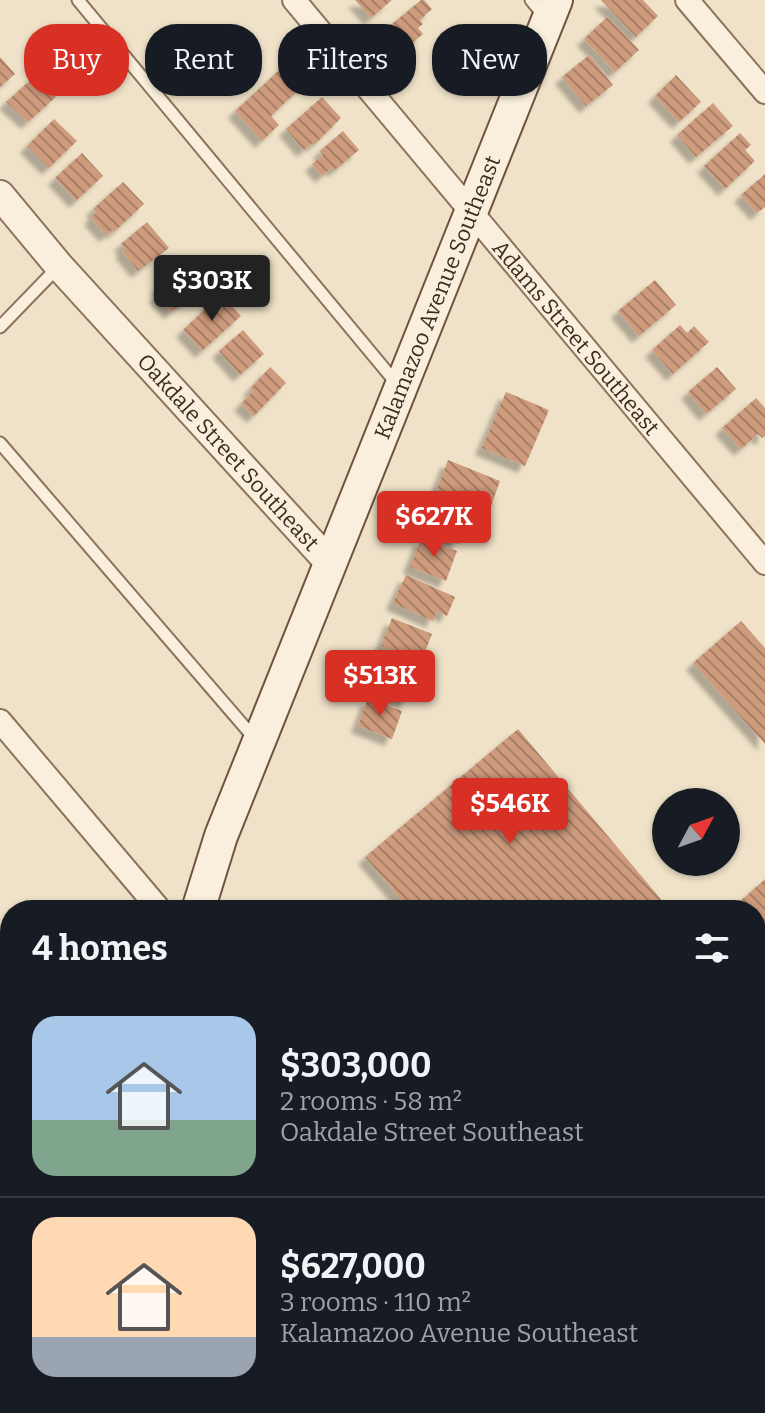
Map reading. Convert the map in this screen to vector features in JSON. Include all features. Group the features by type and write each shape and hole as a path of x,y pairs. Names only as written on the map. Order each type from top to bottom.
{"main road":[{"name":"Kalamazoo Avenue Southeast","path":"201,900 221,836 472,211 545,7"}],"street":[{"name":"Adams Street Southeast","path":"294,0 765,563"},
{"path":"687,0 765,92"},
{"name":"Oakdale Street Southeast","path":"0,195 59,266 330,563"},
{"path":"0,721 152,900"}],"lane":[{"path":"78,0 400,387"},
{"path":"0,327 59,266"},
{"path":"0,443 259,744"}],"building":[{"path":"355,0 392,0 371,18"},
{"path":"421,0 432,9 420,20 423,24 418,28 423,34 416,40 416,24 392,24"},
{"path":"601,0 643,0 658,16 636,37"},
{"path":"607,17 639,50 615,72 584,39"},
{"path":"589,55 613,85 586,106 562,77"},
{"path":"0,57 15,74 0,87"},
{"path":"278,71 278,96 292,96 271,116 279,125 262,141 235,111 251,96 262,96 262,86"},
{"path":"676,75 701,102 679,122 655,96"},
{"path":"24,86 24,96 56,97 28,122 6,102"},
{"path":"322,97 341,118 314,145 312,143 304,150 286,129"},
{"path":"713,103 733,126 696,157 677,135"},
{"path":"54,119 77,141 49,168 27,146"},
{"path":"343,131 359,150 335,170 332,167 322,176 312,164 323,155 320,151"},
{"path":"740,133 751,145 745,150 755,161 725,189 704,166"},
{"path":"82,153 103,176 76,201 55,178"},
{"path":"765,174 765,207 757,213 741,195"},
{"path":"123,182 144,204 114,232 112,230 106,235 91,218 96,213 93,209"},
{"path":"147,222 169,248 138,271 122,251 125,248 121,244"},
{"path":"182,266 201,289 171,312 156,295 161,291 158,287"},
{"path":"655,280 676,305 639,336 618,311"},
{"path":"221,294 241,316 202,351 183,330"},
{"path":"680,325 687,333 694,326 709,342 673,374 652,350"},
{"path":"243,330 264,354 240,375 219,351"},
{"path":"270,367 286,383 254,416 241,404"},
{"path":"717,367 736,389 706,414 688,392"},
{"path":"506,392 549,410 525,466 482,448"},
{"path":"756,398 765,408 765,436 762,438 758,434 741,449 722,428"},
{"path":"448,460 500,481 490,509 437,489"},
{"path":"430,504 467,518 458,544 421,530"},
{"path":"421,538 457,551 446,581 410,567"},
{"path":"406,575 455,597 447,616 437,611 433,621 393,603"},
{"path":"392,618 432,634 421,662 381,646"},
{"path":"741,621 765,648 765,744 693,663"},
{"path":"385,660 418,674 407,702 373,689"},
{"path":"368,698 402,711 392,739 358,726"},
{"path":"518,729 662,900 402,900 365,857"},
{"path":"765,879 765,900 742,900"}]}
